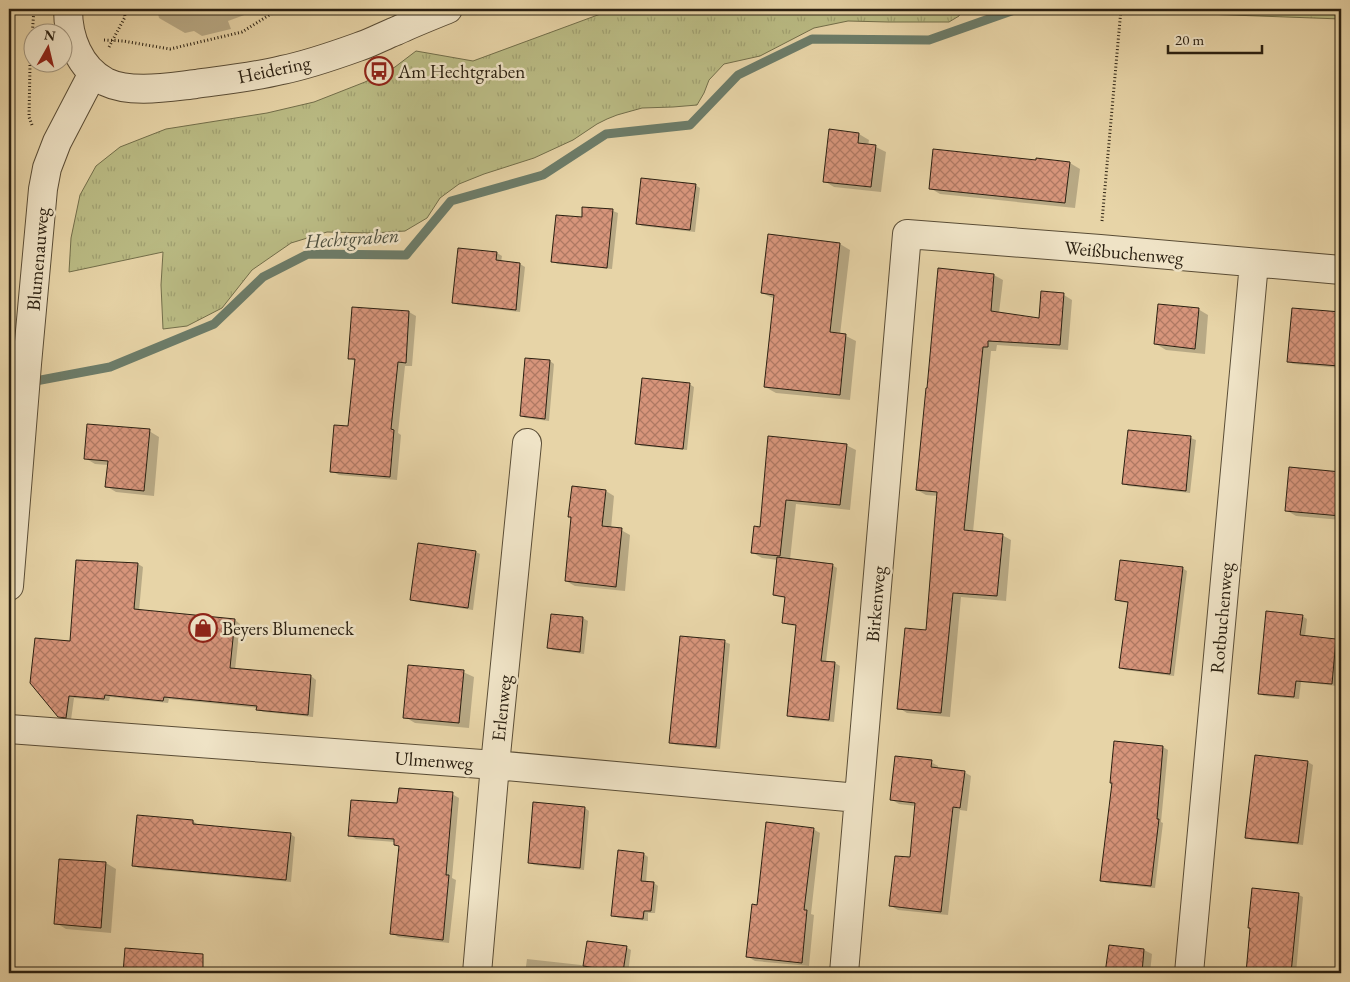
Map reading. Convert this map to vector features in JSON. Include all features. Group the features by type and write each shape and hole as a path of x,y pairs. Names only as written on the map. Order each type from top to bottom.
{"street":[{"path":"68,9 69,26 73,41 82,60 93,73"},
{"name":"Heidering","path":"93,73 116,86 141,88 170,87 282,70 360,47 448,9"},
{"name":"Blumenauweg","path":"9,586 40,219 47,168 93,73"},
{"name":"Weißbuchenweg","path":"907,234 1341,270"},
{"name":"Birkenweg","path":"844,973 907,234"},
{"name":"Rotbuchenweg","path":"1189,973 1254,263"},
{"name":"Erlenweg","path":"477,973 495,765 527,443"},
{"name":"Ulmenweg","path":"9,729 495,765 858,798"}],"path":[{"path":"33,22 34,9"},
{"path":"124,9 125,17 113,40 170,49 242,32 279,9"},
{"path":"1100,249 1121,9"},
{"path":"30,72 29,117 32,126"}],"green space":[{"path":"614,9 962,9 959,16 949,22 848,21 814,28 760,56 724,64 709,80 697,105 642,108 607,119 573,140 534,158 459,184 440,198 427,218 405,231 373,233 327,232 291,243 252,270 222,308 187,326 163,329 161,285 163,252 69,272 71,238 80,195 96,166 120,147 166,129 267,113 314,102 365,82 395,67 416,51 473,61"},
{"path":"1122,9 1341,9 1341,19 1121,11"}],"building":[{"path":"829,129 859,133 858,143 876,145 871,187 823,182"},
{"path":"933,149 1070,162 1065,203 929,189"},
{"path":"641,178 696,184 690,230 636,224"},
{"path":"582,207 613,209 607,268 551,262 556,215 582,217"},
{"path":"768,234 840,243 830,332 846,334 840,395 764,387 774,295 761,293"},
{"path":"458,248 497,252 496,260 520,263 516,310 452,303"},
{"path":"938,268 994,274 991,311 1039,318 1041,291 1064,293 1060,345 988,341 988,347 983,347 964,530 1003,534 997,596 953,593 941,713 897,709 905,628 926,630 937,492 916,490"},
{"path":"1158,304 1199,308 1195,349 1154,344"},
{"path":"352,307 409,311 406,363 398,362 391,429 394,430 390,477 330,472 334,425 348,426 355,359 348,359"},
{"path":"1292,308 1341,312 1339,366 1287,362"},
{"path":"525,358 550,360 545,419 520,416"},
{"path":"642,378 690,383 683,449 635,444"},
{"path":"87,424 150,429 144,491 105,487 108,461 84,459"},
{"path":"1128,430 1191,436 1186,491 1122,484"},
{"path":"768,436 847,444 840,505 786,500 780,556 751,553 754,526 760,527"},
{"path":"1289,467 1341,472 1341,516 1285,511"},
{"path":"572,486 606,490 602,526 622,528 616,587 565,581 571,517 568,517"},
{"path":"418,543 476,551 468,608 410,600"},
{"path":"777,557 833,564 821,661 835,662 829,720 787,716 796,625 782,623 785,597 773,595"},
{"name":"Beyers Blumeneck","path":"76,560 138,563 134,609 235,619 230,668 311,675 308,715 256,710 257,706 164,697 163,701 105,695 104,699 69,696 66,718 58,717 30,683 35,638 70,641"},
{"path":"1120,560 1183,567 1170,674 1119,668 1128,602 1115,600"},
{"path":"1266,611 1303,615 1300,635 1336,639 1332,684 1296,681 1294,697 1258,694"},
{"path":"551,614 583,617 580,652 547,648"},
{"path":"680,636 725,640 716,747 669,743"},
{"path":"408,665 464,670 459,723 403,718"},
{"path":"1114,741 1163,746 1157,819 1159,819 1151,886 1100,881 1112,783 1110,783"},
{"path":"1255,755 1308,761 1298,843 1245,838"},
{"path":"895,756 932,760 931,767 965,771 960,808 953,807 941,912 889,906 895,856 910,857 915,803 890,800"},
{"path":"399,788 453,792 446,875 449,875 443,940 390,934 399,846 394,845 394,839 348,836 351,800 397,803"},
{"path":"533,802 585,807 580,868 528,863"},
{"path":"137,815 193,820 193,824 291,833 286,880 132,866"},
{"path":"766,822 814,828 804,910 807,910 802,963 746,957 752,904 757,905"},
{"path":"618,850 644,853 641,881 654,882 651,911 644,911 643,919 611,916"},
{"path":"59,859 106,862 101,928 54,924"},
{"path":"1252,888 1299,893 1291,973 1246,973"},
{"path":"587,941 627,946 623,972 583,966"},
{"path":"1109,945 1144,949 1142,973 1105,973"},
{"path":"125,948 203,954 203,973 123,973"}],"waterway":[{"name":"Hechtgraben","path":"9,386 110,367 214,324 263,277 308,254 406,255 451,201 543,175 606,134 690,125 738,75 812,39 929,40 1017,9"}],"place":[{"name":"Am Hechtgraben","path":"379,71"},
{"name":"Beyers Blumeneck","path":"203,628"}]}
